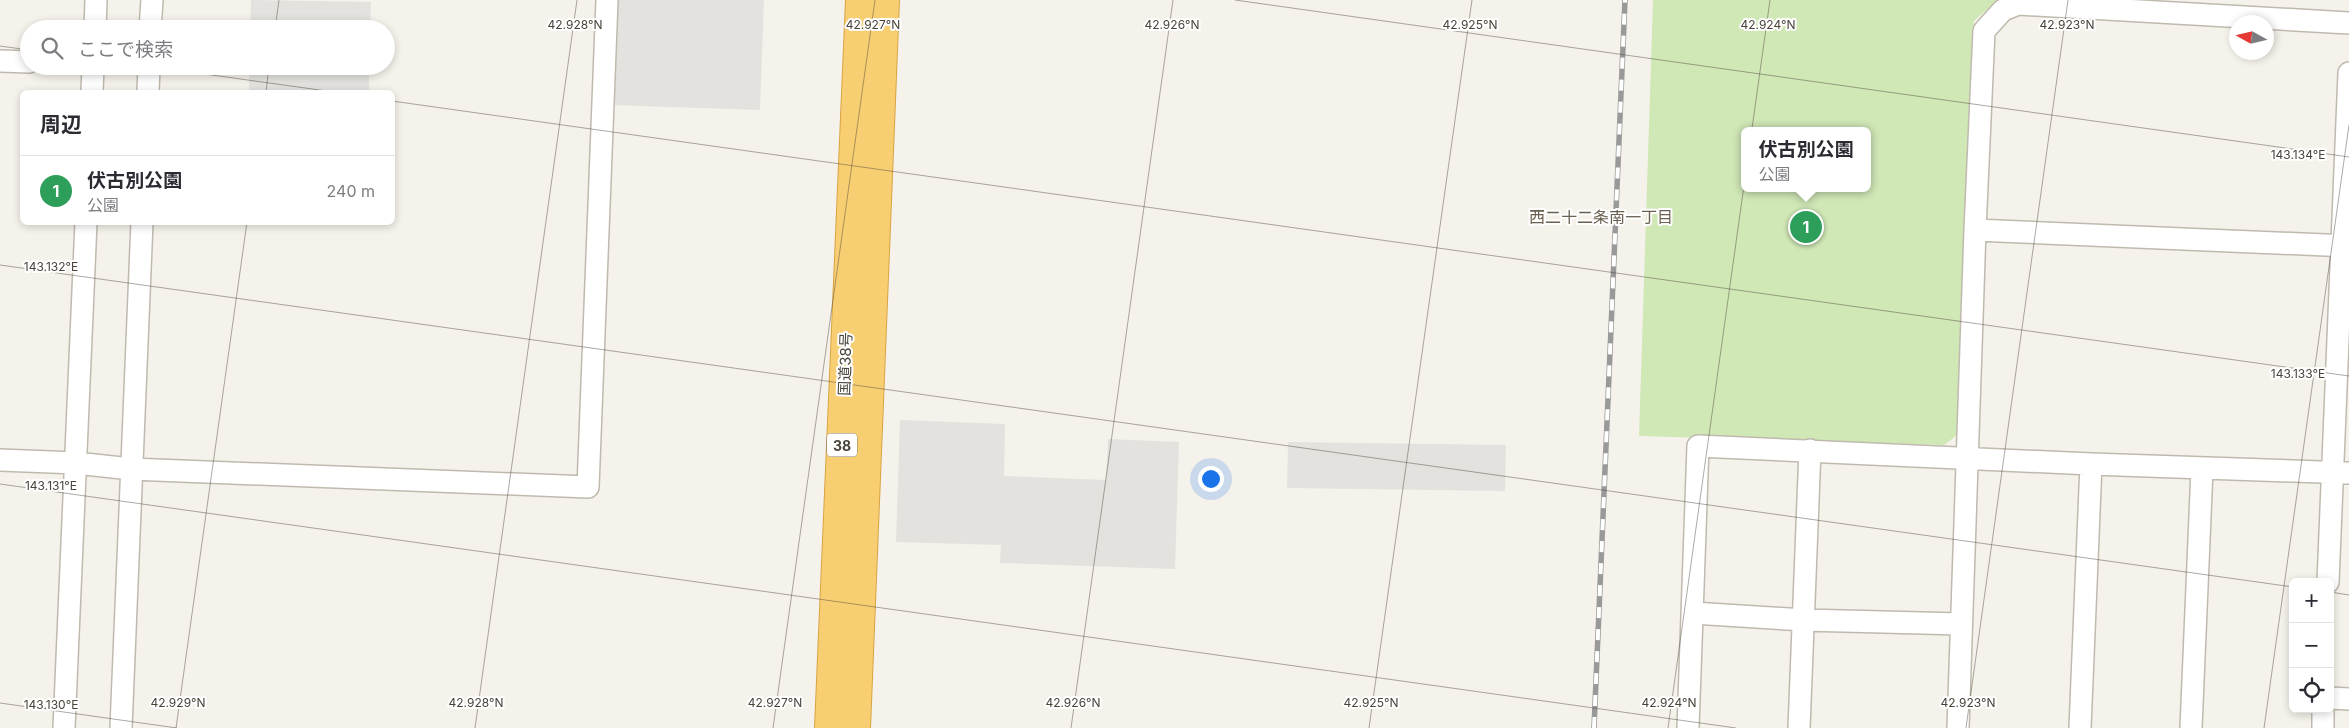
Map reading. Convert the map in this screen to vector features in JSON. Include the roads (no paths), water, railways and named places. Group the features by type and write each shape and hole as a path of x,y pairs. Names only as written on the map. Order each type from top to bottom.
{"highway":[{"name":"国道38号","path":"829,728 860,0"},
{"name":"国道38号","path":"856,728 885,0"}],"street":[{"path":"95,20 96,0"},
{"path":"151,20 152,0"},
{"path":"0,460 76,463 131,469 588,487 607,0"},
{"path":"1958,728 1974,230 1984,32 2003,10 2018,4 2349,23"},
{"path":"0,61 20,62"},
{"path":"2328,578 2341,473 2349,73"},
{"path":"92,90 93,75"},
{"path":"148,90 149,75"},
{"path":"64,728 86,225"},
{"path":"121,728 142,225"},
{"path":"1974,230 2346,246"},
{"path":"1688,728 1698,446 2202,469 2341,473"},
{"path":"1799,728 1810,450"},
{"path":"2080,728 2091,464"},
{"path":"2202,469 2191,728 2206,728"},
{"path":"1693,613 1804,620 1961,624"},
{"path":"2334,698 2349,699"},
{"path":"2323,728 2324,713"}],"railway":[{"path":"1594,728 1625,0"}],"place":[{"name":"伏古別公園","path":"1806,227"}],"district":[{"name":"西二十二条南一丁目","path":"1601,217"}]}
